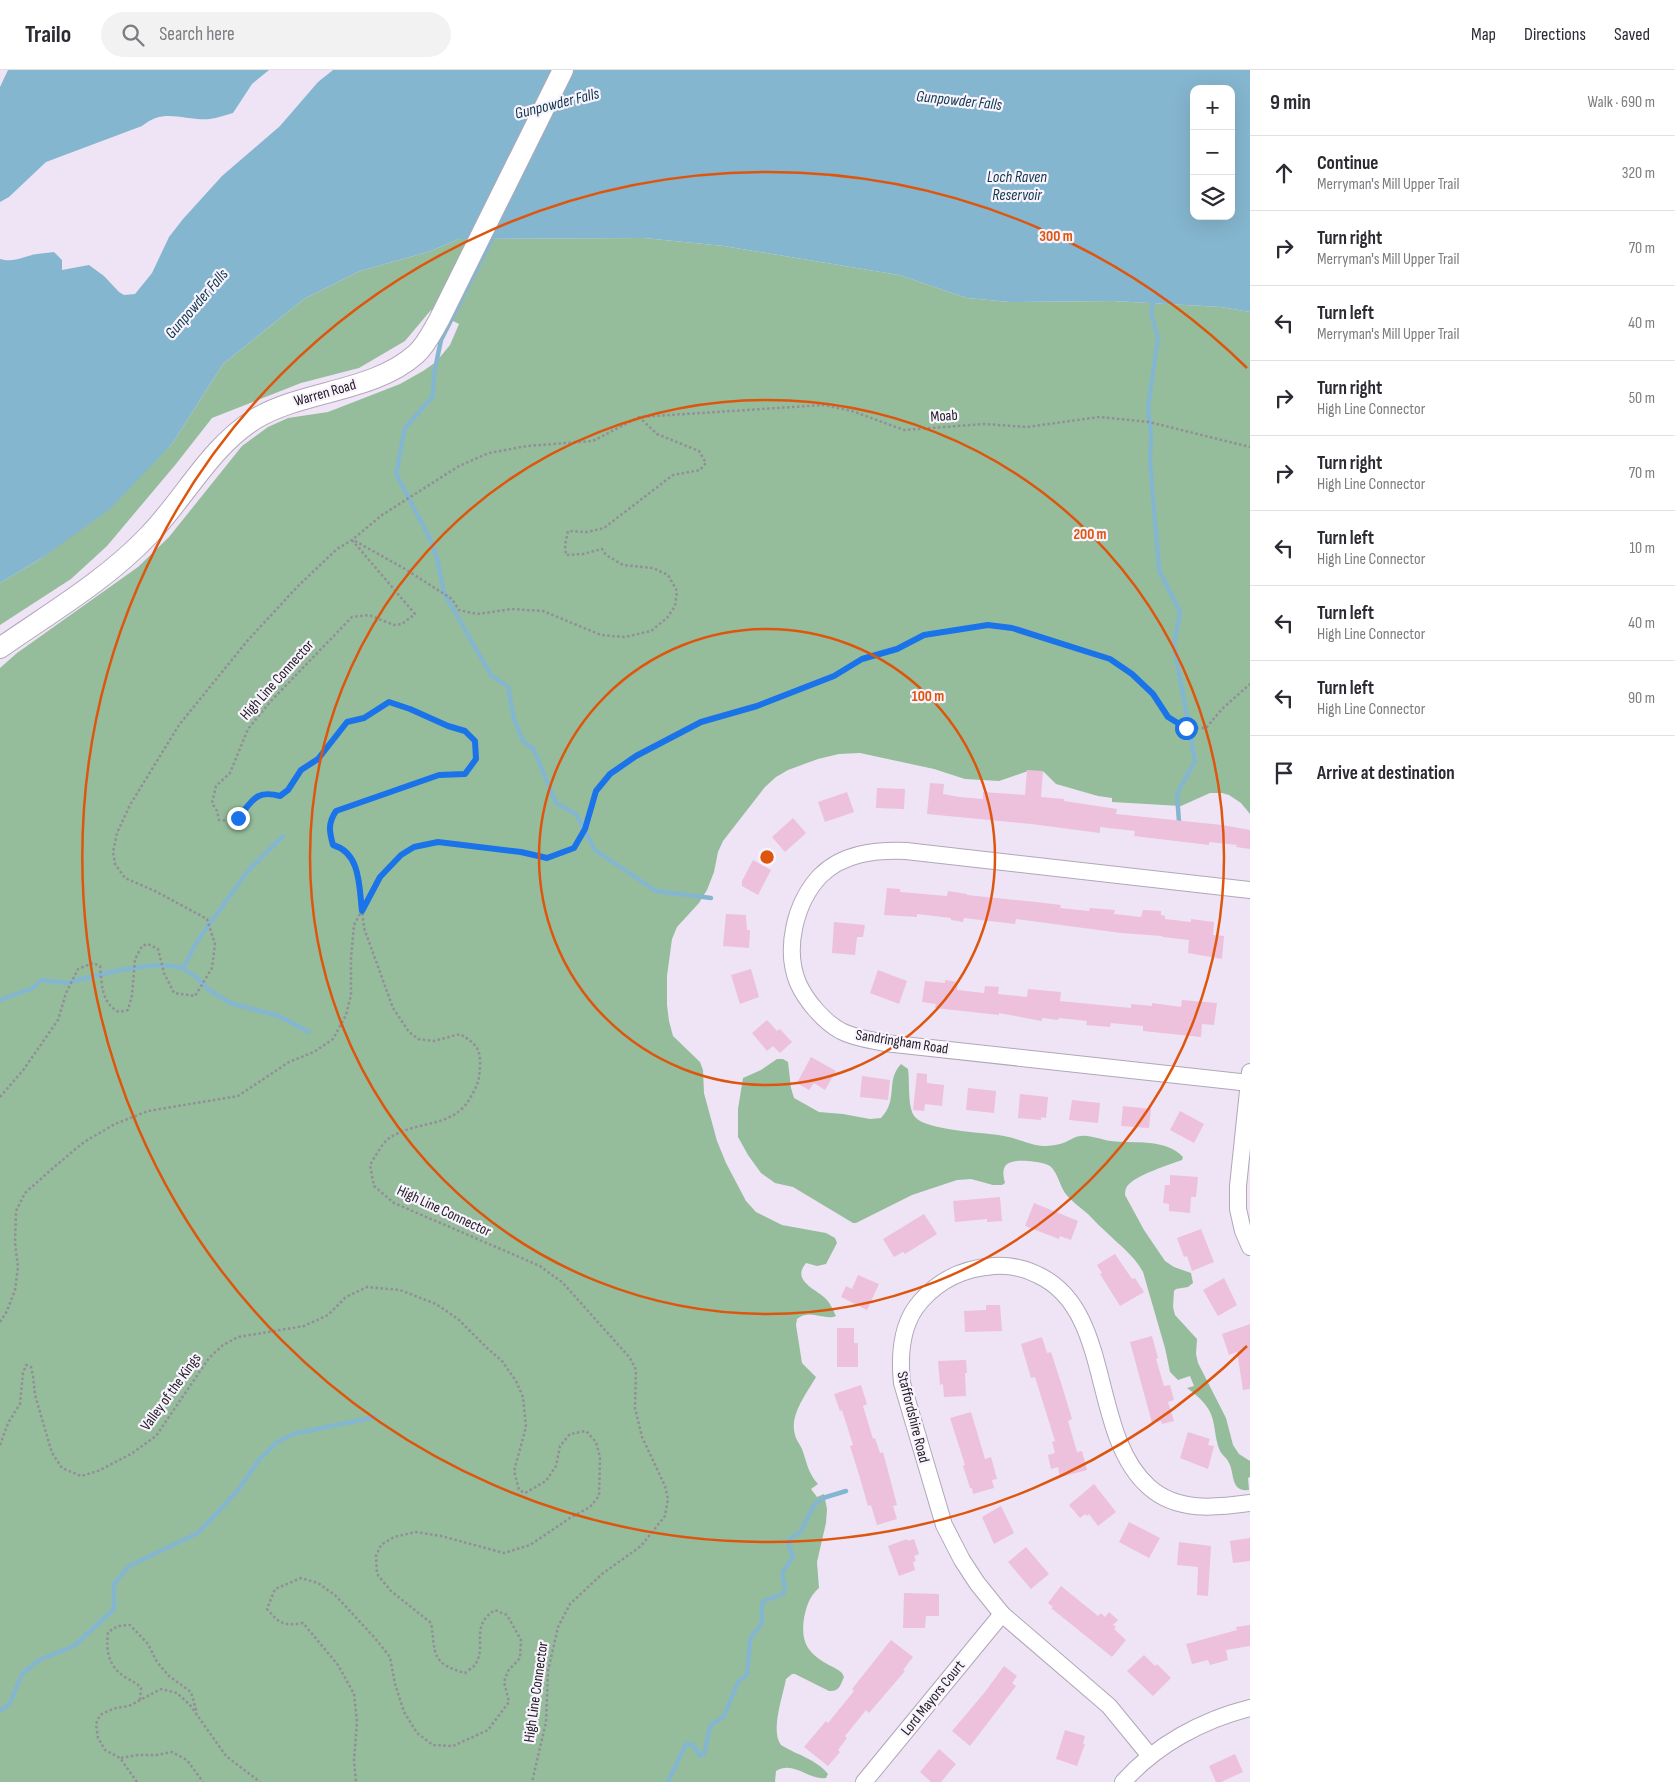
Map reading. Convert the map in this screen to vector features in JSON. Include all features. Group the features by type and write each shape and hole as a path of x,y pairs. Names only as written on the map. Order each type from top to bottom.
{"street":[{"name":"Warren Road","path":"0,648 107,574 149,536 225,443 254,420 285,404 370,380 415,355 427,342 440,320 563,70"},
{"name":"Sandringham Road","path":"1250,890 906,851 881,850 856,855 838,863 821,876 809,891 798,910 793,948 798,983 823,1019 841,1032 885,1043 1250,1079"},
{"path":"1250,1079 1238,1186 1238,1209 1243,1231 1250,1248"},
{"name":"Staffordshire Road","path":"1150,1756 1109,1706 1002,1614 977,1583 962,1560 944,1525 902,1383 900,1360 903,1335 910,1316 920,1301 940,1283 958,1272 980,1267 1004,1265 1027,1270 1048,1280 1063,1292 1074,1306 1085,1328 1119,1442 1132,1467 1148,1486 1163,1498 1204,1508 1250,1503"},
{"name":"Lord Mayors Court","path":"864,1782 1002,1614"},
{"path":"1123,1782 1150,1756 1176,1739 1208,1722 1250,1708"}],"path":[{"name":"Moab","path":"639,418 824,405 852,411 904,430 984,424 1027,427 1099,418 1149,422 1250,447"},
{"path":"0,1097 24,1069 58,1020 66,993 78,968 93,963 100,966 104,997 110,1008 119,1012 128,1010 132,995 135,959 142,946 148,944 158,949 164,973 174,993 195,996 212,968 215,944 207,919 156,891 125,878 115,864 113,852 117,833 130,805 180,725 248,640 298,586 337,549 352,540 382,515 459,466 489,453 527,446 593,441 639,418 657,434 699,451 706,463 700,470 673,474 604,528 587,532 568,531 566,555 583,554 602,549 606,555 623,564 653,568 668,575 677,591 675,606 667,618 652,631 625,637 601,635 543,612 512,609 477,614 460,610 452,599 405,569 352,540"},
{"name":"High Line Connector","path":"352,540 415,614 402,624 394,625 369,615 352,617 271,701 248,729 230,773 216,786 212,796 212,803 217,811 219,820 230,821 238,818 255,797 268,792 280,796 288,790 301,770 318,759 347,722 364,718 389,702 465,731 475,741 476,759 465,774 439,775 336,811 330,820 330,833 333,845 341,847 352,857 359,881 364,928 393,1008 409,1032 418,1039 434,1041 460,1034 475,1043 480,1057 478,1083 463,1109 447,1120 408,1129 387,1140 370,1165 374,1186 394,1203 540,1266 563,1283 624,1350 636,1370 635,1408 642,1437 665,1486 668,1499 665,1516 642,1546 602,1574 570,1604 558,1627 548,1671 546,1722 532,1782"},
{"path":"0,1322 7,1311 15,1290 18,1267 15,1243 16,1211 25,1194 84,1142 115,1124 148,1110 238,1096 289,1062 314,1052 333,1038 346,1015 351,995 351,958 354,925 380,877 401,855 414,847 438,842 521,852 547,858 574,848 585,829 596,791 610,774 636,756 701,722 757,706 834,676 862,659 897,649 924,635 988,625 1012,628 1110,659 1132,674 1153,694 1168,717 1186,728 1206,728 1222,709 1250,684"},
{"name":"Valley of the Kings","path":"0,1445 8,1423 20,1404 23,1372 26,1365 30,1367 34,1376 35,1395 52,1453 62,1468 81,1476 98,1471 131,1454 156,1436 209,1358 223,1345 238,1337 304,1326 328,1315 346,1297 367,1287 400,1290 436,1304 458,1318 502,1361 516,1381 523,1397 526,1427 514,1471 519,1490 525,1493 546,1481 556,1466 560,1446 570,1434 586,1431 596,1442 600,1457 599,1496 590,1507 570,1518 530,1546 504,1553 441,1536 416,1532 394,1537 381,1545 376,1556 377,1574 391,1591 431,1623 434,1654 448,1668 465,1673 474,1666 480,1652 480,1629 487,1615 495,1610 507,1615 521,1640 520,1658 508,1671 504,1682 509,1702 488,1730 453,1746 433,1745 417,1733 404,1712 395,1684 390,1657 336,1596 318,1583 302,1578 275,1589 266,1609 279,1622 288,1625 303,1623 338,1666 354,1694 357,1722 354,1760 356,1782"},
{"path":"140,1700 141,1688 136,1682 118,1672 111,1665 106,1647 108,1632 118,1626 130,1625 148,1644 158,1662 169,1676 191,1692 197,1715"},
{"path":"137,1782 120,1758 105,1750 98,1738 96,1724 100,1715 116,1708 128,1706 161,1689 177,1693 190,1705 226,1756 260,1782"},
{"path":"120,1758 172,1752 187,1760 203,1782"}],"green space":[{"path":"644,238 724,246 899,275 967,298 1010,302 1113,301 1221,307 1250,312 1250,814 1241,803 1222,793 1210,793 1181,806 1112,802 1112,798 1056,784 1044,772 1028,771 999,781 965,779 934,769 860,753 839,754 818,759 788,770 776,777 765,787 723,841 707,890 699,903 677,927 672,939 667,976 669,1021 673,1036 700,1062 703,1070 704,1093 717,1141 726,1163 746,1201 756,1212 782,1225 826,1233 835,1238 837,1243 826,1264 817,1266 806,1263 802,1269 801,1275 803,1280 828,1301 836,1316 807,1315 797,1319 796,1325 802,1363 816,1377 800,1404 794,1420 794,1427 810,1472 818,1484 811,1489 817,1497 824,1494 827,1509 826,1523 817,1562 819,1588 807,1605 803,1627 805,1642 818,1658 840,1671 844,1677 837,1689 829,1691 792,1674 786,1679 777,1722 778,1739 781,1745 818,1765 828,1774 826,1778 814,1777 795,1769 783,1768 776,1771 775,1782 0,1782 0,668 17,653 138,567 169,537 242,446 268,427 288,418 328,412 400,384 436,362 450,345 459,324 431,310 405,341 359,368 301,383 212,418 107,546 71,579 0,625 0,583 42,558 172,444 223,364 304,299 360,271 428,252 459,239"},
{"path":"777,1059 783,1059 788,1062 794,1098 819,1112 870,1119 881,1118 889,1104 896,1070 901,1064 908,1069 912,1113 921,1122 943,1128 1014,1138 1039,1146 1056,1145 1076,1137 1085,1136 1111,1141 1159,1144 1176,1151 1183,1157 1182,1160 1154,1170 1134,1180 1127,1186 1125,1195 1144,1230 1165,1261 1174,1267 1191,1273 1193,1283 1188,1287 1174,1291 1173,1307 1175,1315 1197,1339 1196,1354 1198,1363 1226,1418 1233,1445 1239,1454 1250,1461 1249,1490 1243,1490 1236,1485 1231,1467 1218,1446 1209,1410 1202,1400 1187,1388 1194,1386 1190,1376 1178,1380 1170,1372 1143,1272 1125,1250 1067,1196 1050,1166 1028,1161 1011,1162 1005,1167 1005,1183 1002,1185 993,1185 971,1179 957,1180 912,1195 853,1223 793,1187 775,1183 761,1173 738,1137 738,1109 743,1078 761,1070"}],"water":[{"path":"8,70 269,70 252,84 233,113 210,119 166,116 150,120 142,126 46,162 9,197 0,202 0,87"},
{"name":"Loch Raven Reservoir","path":"333,70 1250,70 1250,312 1221,307 1113,301 1010,302 967,298 899,275 724,246 644,238 459,239 428,252 360,271 304,299 223,364 172,444 110,509 42,558 0,583 0,259 15,260 54,252 62,260 62,270 89,265 104,276 119,292 124,295 135,294 152,273 169,237 183,219 222,176 280,126 318,82"}],"building":[{"path":"1027,770 1043,771 1041,797 1064,799 1064,801 1117,809 1116,814 1222,825 1250,830 1250,849 1236,847 1237,845 1209,842 1209,845 1134,836 1135,831 1100,827 1100,833 927,814 930,783 944,784 943,794 959,797 983,799 983,792 1025,795"},
{"path":"877,788 905,789 904,809 876,808"},
{"path":"847,792 854,812 825,822 818,802"},
{"path":"793,818 806,833 785,852 772,837"},
{"path":"753,860 771,870 758,895 742,886 742,881"},
{"path":"887,888 900,889 900,892 947,896 948,891 967,895 1061,905 1060,908 1089,911 1090,908 1115,910 1114,914 1141,917 1143,910 1161,911 1161,915 1165,916 1165,919 1191,922 1191,919 1214,922 1213,935 1224,936 1222,959 1188,953 1189,940 1162,936 1121,933 1016,919 1015,924 964,918 963,922 951,920 951,918 917,914 917,917 884,915"},
{"path":"726,914 746,915 747,930 750,930 749,948 723,946"},
{"path":"834,922 865,925 863,937 857,937 855,955 832,953"},
{"path":"751,969 759,997 740,1004 731,975"},
{"path":"878,970 907,981 899,1004 870,993"},
{"path":"945,980 958,982 957,990 984,993 985,986 999,987 998,994 1027,997 1028,989 1061,992 1060,1001 1131,1008 1131,1004 1152,1006 1152,1003 1181,1007 1182,1000 1217,1003 1214,1025 1202,1024 1201,1037 1143,1031 1143,1026 1111,1023 1110,1027 1086,1025 1087,1021 1042,1018 1042,1021 999,1013 999,1015 935,1008 936,1004 922,1002 925,981 945,983"},
{"path":"767,1020 777,1031 780,1029 792,1042 780,1053 773,1046 767,1051 752,1033"},
{"path":"811,1057 836,1071 825,1090 814,1083 809,1090 797,1083"},
{"path":"917,1073 927,1074 927,1083 944,1085 942,1106 925,1104 924,1111 913,1110"},
{"path":"862,1076 890,1080 888,1100 860,1097"},
{"path":"968,1088 996,1091 994,1113 966,1110"},
{"path":"1020,1094 1048,1097 1046,1118 1041,1117 1041,1120 1018,1118"},
{"path":"1072,1100 1100,1103 1098,1123 1069,1120"},
{"path":"1123,1106 1151,1109 1149,1128 1121,1126"},
{"path":"1180,1111 1204,1124 1194,1143 1170,1130"},
{"path":"1170,1175 1198,1177 1196,1197 1191,1197 1190,1213 1169,1211 1169,1204 1163,1203 1165,1185 1170,1185"},
{"path":"1000,1197 1002,1221 987,1222 987,1219 955,1222 953,1201"},
{"path":"1034,1203 1078,1221 1071,1240 1060,1236 1059,1239 1025,1226"},
{"path":"924,1214 937,1234 905,1254 903,1252 894,1257 883,1239"},
{"path":"1201,1229 1214,1262 1192,1271 1187,1256 1184,1257 1177,1238"},
{"path":"1115,1254 1132,1279 1135,1278 1144,1292 1120,1306 1100,1274 1102,1273 1097,1265"},
{"path":"858,1275 879,1284 867,1310 841,1297 846,1286 852,1289"},
{"path":"1224,1278 1237,1305 1218,1316 1203,1290"},
{"path":"986,1305 1000,1305 1002,1331 965,1332 964,1311 986,1310"},
{"path":"1250,1324 1250,1389 1243,1390 1237,1352 1229,1355 1222,1334"},
{"path":"837,1328 854,1328 854,1343 858,1343 858,1367 837,1367"},
{"path":"1152,1336 1164,1386 1170,1385 1174,1400 1168,1402 1174,1421 1162,1424 1161,1421 1152,1423 1130,1342"},
{"path":"1042,1337 1047,1353 1051,1352 1072,1419 1068,1421 1077,1452 1082,1451 1087,1470 1060,1477 1058,1467 1051,1469 1048,1455 1055,1453 1052,1442 1055,1441 1035,1377 1031,1378 1021,1344"},
{"path":"966,1360 966,1396 944,1397 943,1384 940,1385 938,1361"},
{"path":"861,1385 867,1404 863,1406 873,1439 875,1438 880,1453 883,1452 897,1505 893,1506 897,1519 877,1525 871,1505 868,1506 850,1446 853,1445 842,1410 840,1411 834,1394"},
{"path":"971,1412 985,1459 991,1457 997,1479 992,1480 994,1488 973,1494 950,1418"},
{"path":"1188,1432 1210,1439 1208,1445 1214,1446 1208,1469 1180,1458"},
{"path":"1094,1484 1116,1512 1098,1526 1089,1514 1087,1516 1085,1514 1080,1518 1069,1505"},
{"path":"1001,1506 1014,1533 994,1544 982,1517"},
{"path":"1129,1522 1160,1538 1149,1558 1119,1542"},
{"path":"1250,1538 1250,1561 1233,1563 1230,1541"},
{"path":"907,1539 908,1541 914,1539 919,1554 914,1556 916,1561 913,1562 915,1570 899,1576 888,1546"},
{"path":"1179,1542 1211,1546 1208,1596 1197,1595 1198,1567 1177,1565"},
{"path":"1026,1547 1049,1574 1031,1589 1008,1562"},
{"path":"1061,1586 1098,1616 1101,1613 1105,1617 1109,1612 1118,1620 1113,1625 1116,1627 1114,1629 1126,1640 1112,1657 1051,1608 1053,1607 1048,1603"},
{"path":"904,1593 939,1594 939,1616 926,1616 925,1628 903,1628"},
{"path":"1250,1625 1250,1646 1226,1650 1228,1660 1210,1665 1208,1660 1192,1664 1186,1644 1237,1630 1236,1627"},
{"path":"891,1640 913,1657 903,1670 905,1671 869,1713 866,1710 845,1736 847,1738 838,1750 840,1752 828,1766 804,1747 826,1721 828,1723"},
{"path":"1144,1655 1155,1666 1157,1664 1171,1678 1153,1696 1127,1671"},
{"path":"1004,1666 1017,1676 1012,1683 1016,1686 970,1746 952,1731"},
{"path":"1065,1730 1085,1736 1083,1744 1085,1744 1077,1766 1056,1759"},
{"path":"939,1749 956,1764 941,1782 931,1782 920,1772"},
{"path":"1235,1754 1243,1772 1221,1782 1216,1782 1209,1766"}],"waterway":[{"path":"495,233 441,340 434,374 433,396 405,428 396,474 430,539 437,558 444,593 491,675 508,687 514,719 523,741 534,750 556,803 576,814 595,850 656,891 711,898"},
{"path":"1154,300 1151,313 1158,338 1148,407 1151,436 1150,461 1159,570 1180,612 1174,645 1195,761 1177,794 1179,822"},
{"path":"183,968 198,940 247,872 283,836"},
{"path":"0,1000 33,988 41,980 66,983 115,971 164,965 183,968 196,977 209,990 230,1003 279,1016 309,1032"},
{"path":"0,1711 10,1703 22,1674 39,1660 74,1646 114,1609 114,1584 129,1566 198,1533 239,1489 258,1461 277,1442 293,1434 375,1417"},
{"path":"668,1782 686,1744 693,1745 700,1756 704,1754 710,1726 724,1716 738,1682 747,1674 750,1641 762,1624 763,1601 783,1594 785,1588 782,1573 793,1557 788,1542 801,1531 814,1505 823,1498 846,1491"}],"route":[{"path":"238,818 255,797 268,792 280,796 288,790 301,770 318,759 347,722 364,718 389,702 465,731 475,741 476,759 465,774 439,775 336,811 330,820 330,833 333,845 341,847 352,857 359,881 362,911 380,877 401,855 414,847 438,842 521,852 547,858 574,848 585,829 596,791 610,774 636,756 701,722 757,706 834,676 862,659 897,649 924,635 988,625 1012,628 1110,659 1132,674 1153,694 1168,717 1186,728"}],"water label":[{"name":"Gunpowder Falls","path":"959,101"},
{"name":"Gunpowder Falls","path":"557,104"},
{"name":"Gunpowder Falls","path":"197,304"}]}
